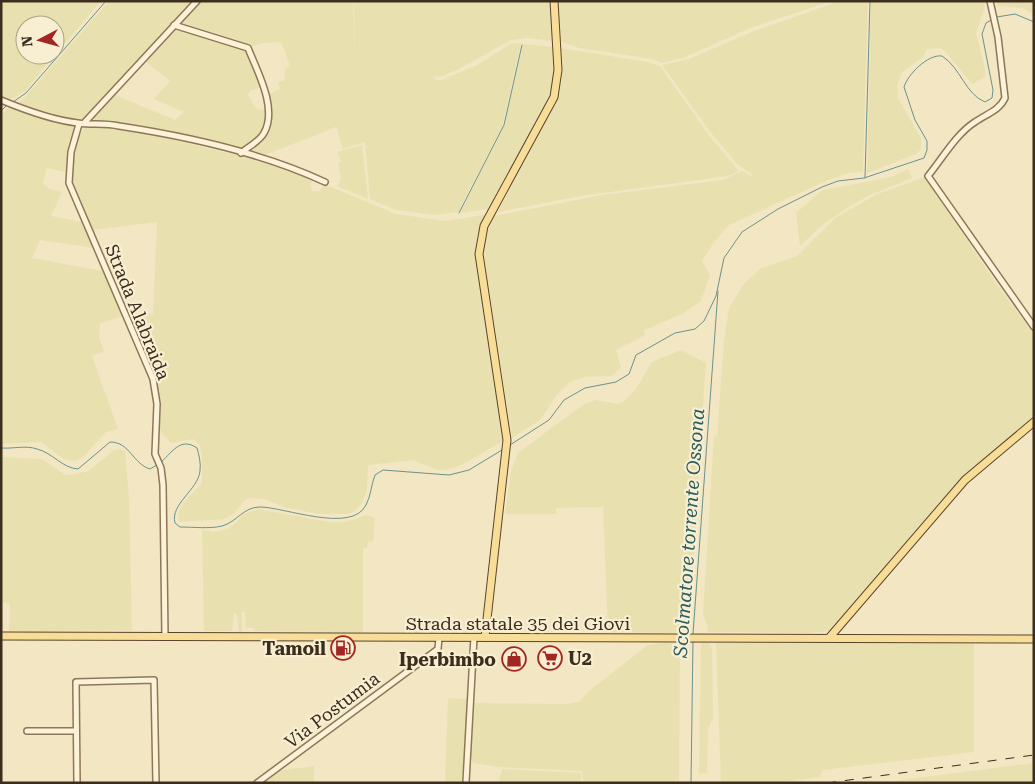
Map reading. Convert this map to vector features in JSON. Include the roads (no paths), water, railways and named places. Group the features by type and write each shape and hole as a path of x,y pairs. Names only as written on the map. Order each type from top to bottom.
{"main road":[{"path":"485,637 507,440 481,269 480,240 484,226 554,96 558,79 554,1"},
{"path":"830,638 965,480 1034,422"},
{"name":"Strada statale 35 dei Giovi","path":"1,636 1034,639"}],"street":[{"path":"82,123 196,1"},
{"path":"990,1 996,23 1005,98 1002,104 973,123 928,176 1034,327"},
{"path":"174,25 248,48 267,92 267,122 263,135 241,153"},
{"path":"2,101 16,107 82,123 119,126 164,134 241,153 294,168 324,182"},
{"name":"Strada Alabraida","path":"82,123 71,152 69,183 153,379 157,404 154,438 157,460 161,468 165,637"},
{"name":"Via Postumia","path":"257,783 438,649 440,637"},
{"path":"466,782 474,637"},
{"path":"77,783 76,682 154,680 156,783"},
{"path":"27,731 76,731"}],"waterway":[{"path":"13,102 26,93 106,1"},
{"path":"865,178 870,1"},
{"path":"997,17 1015,14 1034,22"},
{"path":"510,445 549,420 564,400 585,388 616,382 629,374 636,355 675,333 695,329 704,321 716,296 724,258 742,232 778,209 822,187 838,181 864,178 924,158 927,150 927,141 915,120 904,87 906,82 919,66 931,58 942,56 954,67 978,98 985,102 992,98 993,90 982,34 986,23 993,19"},
{"path":"459,213 504,125 522,45"},
{"path":"1,111 7,105"},
{"name":"Scolmatore torrente Ossona","path":"693,634 718,291"},
{"path":"1,448 33,448 43,451 67,466 78,469 110,442 117,443 127,449 139,463 150,469 157,465"},
{"path":"160,463 181,445 186,444 197,448 200,465 198,478 180,503 175,516 175,523 180,527 207,528 222,526 249,509 260,507 317,517 347,518 358,513 366,505 375,475 383,470 449,475 469,470 502,450"},
{"name":"Scolmatore torrente Ossona","path":"691,783 693,640"}],"railway":[{"path":"827,783 1034,755"}],"place":[{"name":"Tamoil","path":"343,648"},
{"name":"U2","path":"550,658"},
{"name":"Iperbimbo","path":"514,659"}]}
